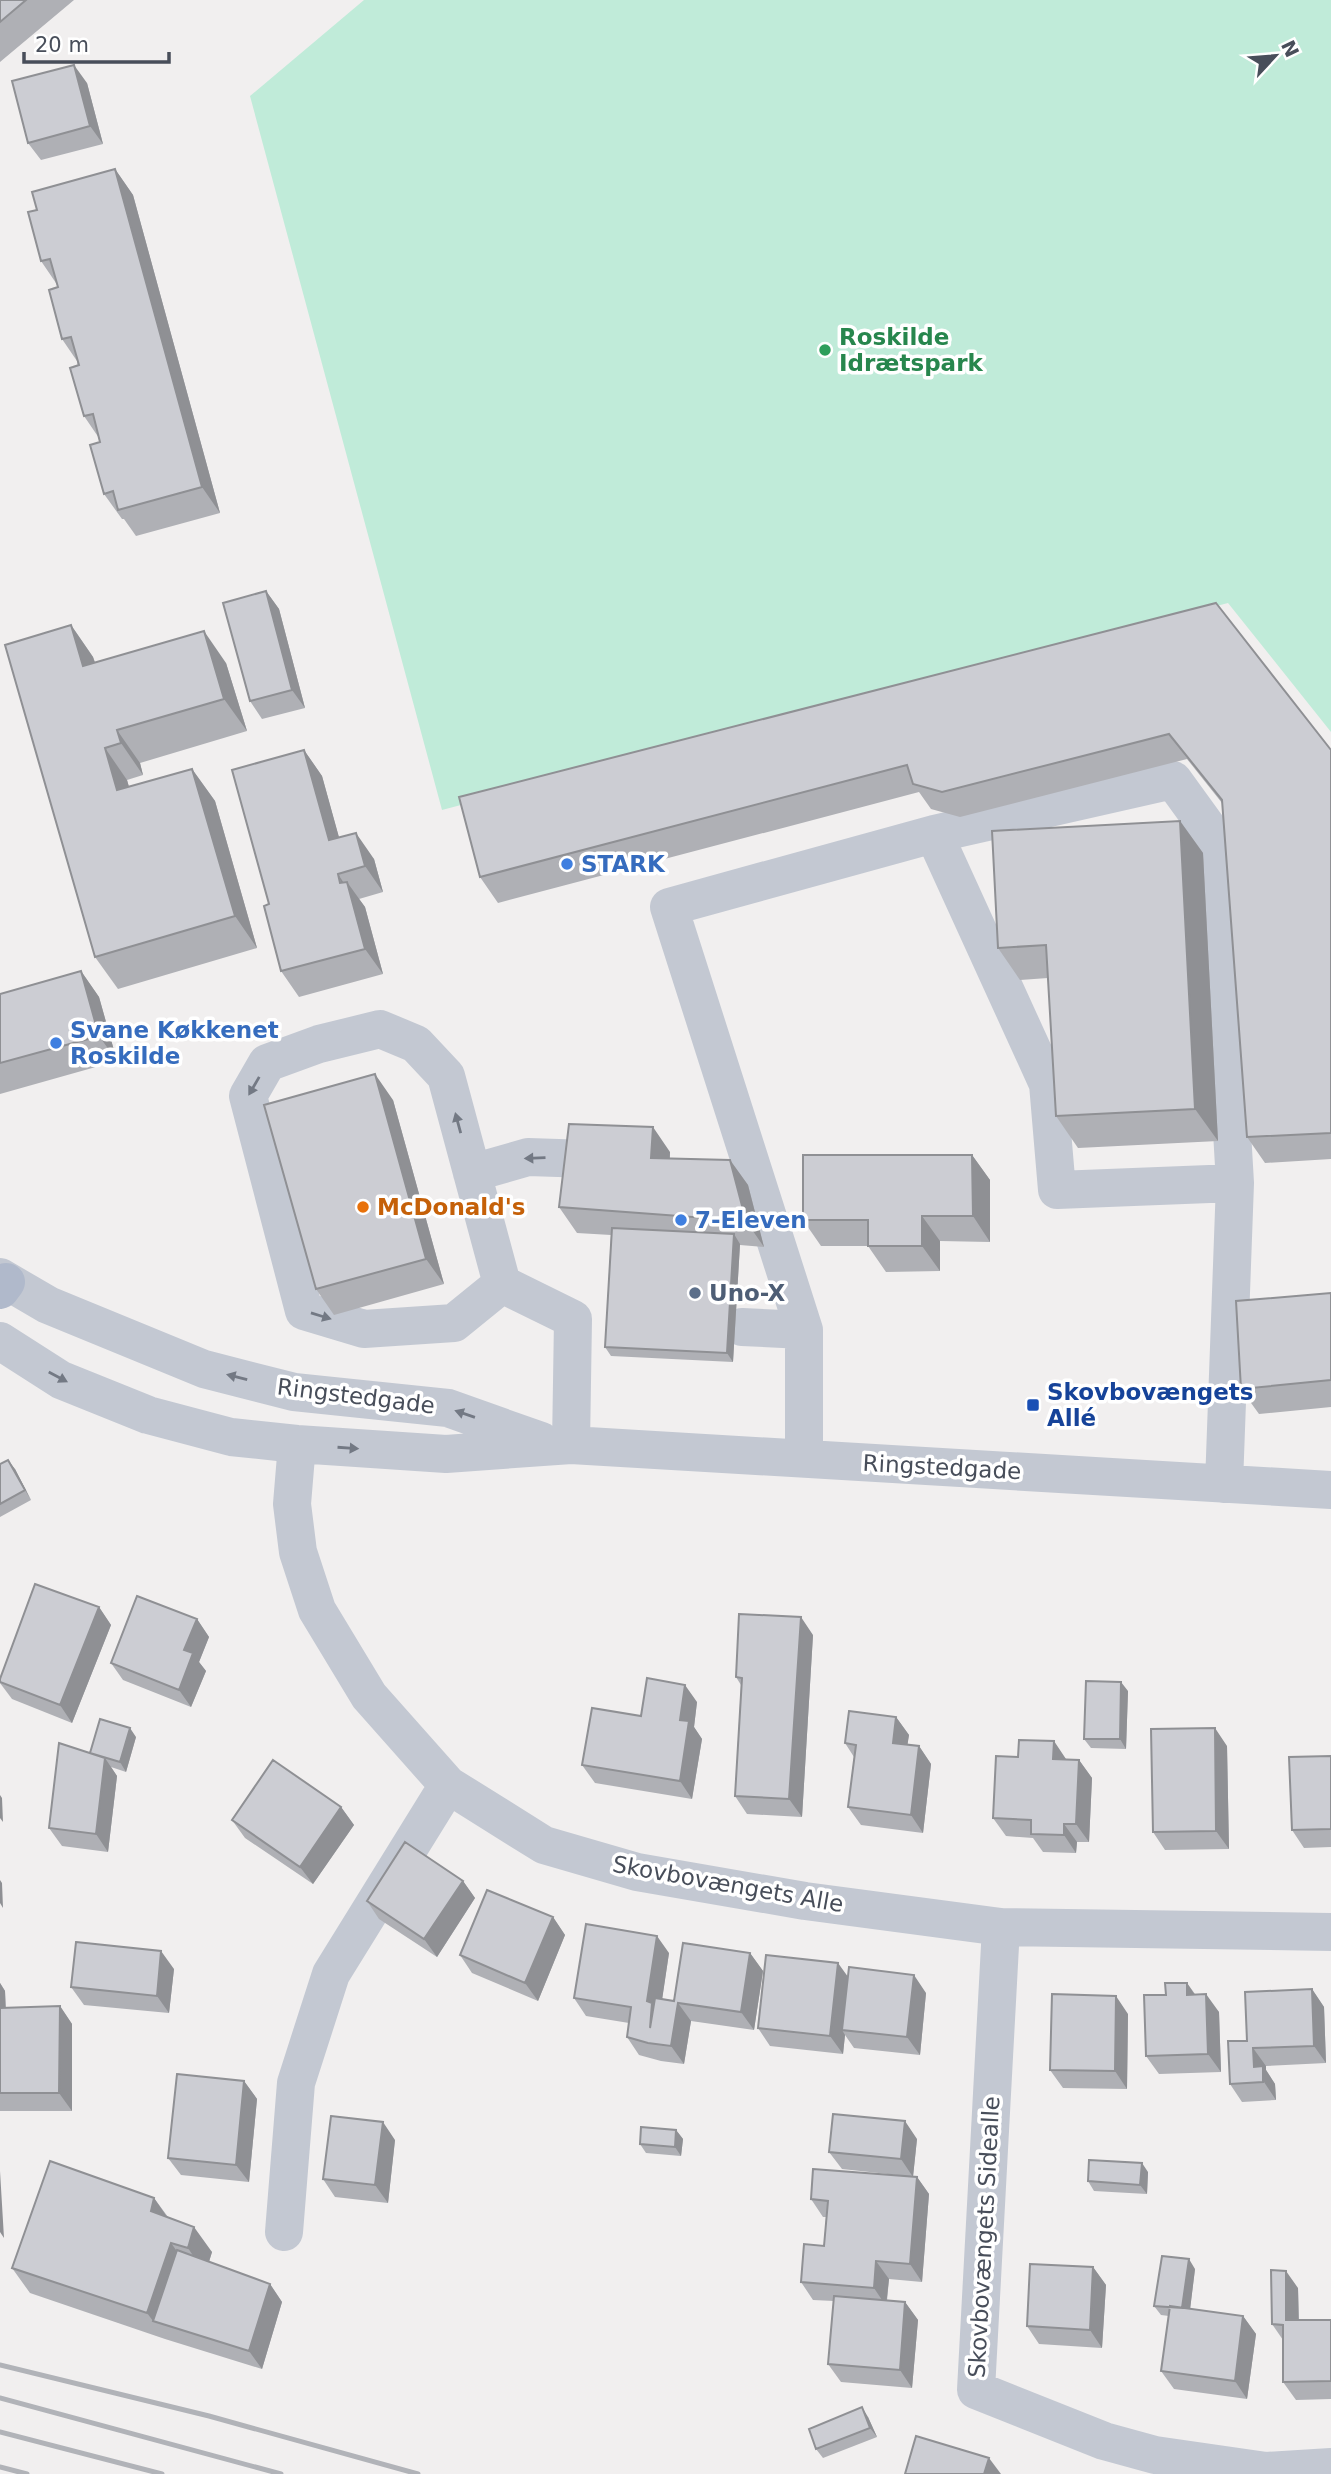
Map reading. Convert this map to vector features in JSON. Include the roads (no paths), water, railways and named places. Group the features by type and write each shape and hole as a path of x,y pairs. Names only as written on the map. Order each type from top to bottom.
{"street":[{"path":"804,1458 804,1331 669,907 934,834 1173,780 1215,838 1236,1183 1224,1484"},
{"path":"934,834 1048,1084 1057,1190 1236,1183"},
{"path":"502,1284 454,1324 364,1329 304,1311 247,1096 267,1063 319,1044 380,1029 416,1044 446,1076 502,1284 573,1319 611,1321"},
{"path":"472,1173 528,1157 653,1160"},
{"path":"709,1162 750,1163"},
{"name":"Ringstedgade","path":"2,1283 48,1305 205,1369 294,1392 448,1408 562,1445"},
{"path":"562,1445 573,1319"},
{"path":"742,1328 804,1331"},
{"name":"Ringstedgade","path":"0,1341 61,1380 148,1415 231,1437 446,1454 562,1445 1331,1490"},
{"name":"Skovbovængets Alle","path":"297,1444 292,1504 298,1552 317,1610 369,1696 447,1784 544,1845 637,1872 805,1901 1001,1927 1331,1932"},
{"path":"284,2232 296,2083 331,1974 447,1784"},
{"name":"Skovbovængets Sidealle","path":"1001,1927 976,2390 1104,2441 1155,2455 1266,2471 1331,2467"}],"railway":[{"path":"0,2365 209,2416 418,2474"},
{"path":"0,2398 281,2474"},
{"path":"0,2432 162,2474"},
{"path":"0,2467 27,2474"}],"place":[{"name":"Roskilde Idrætspark","path":"825,350"},
{"name":"STARK","path":"567,864"},
{"name":"Svane Køkkenet Roskilde","path":"56,1043"},
{"name":"McDonald's","path":"363,1207"},
{"name":"7-Eleven","path":"681,1220"},
{"name":"Uno-X","path":"695,1293"},
{"name":"Skovbovængets Allé","path":"1033,1405"}]}
